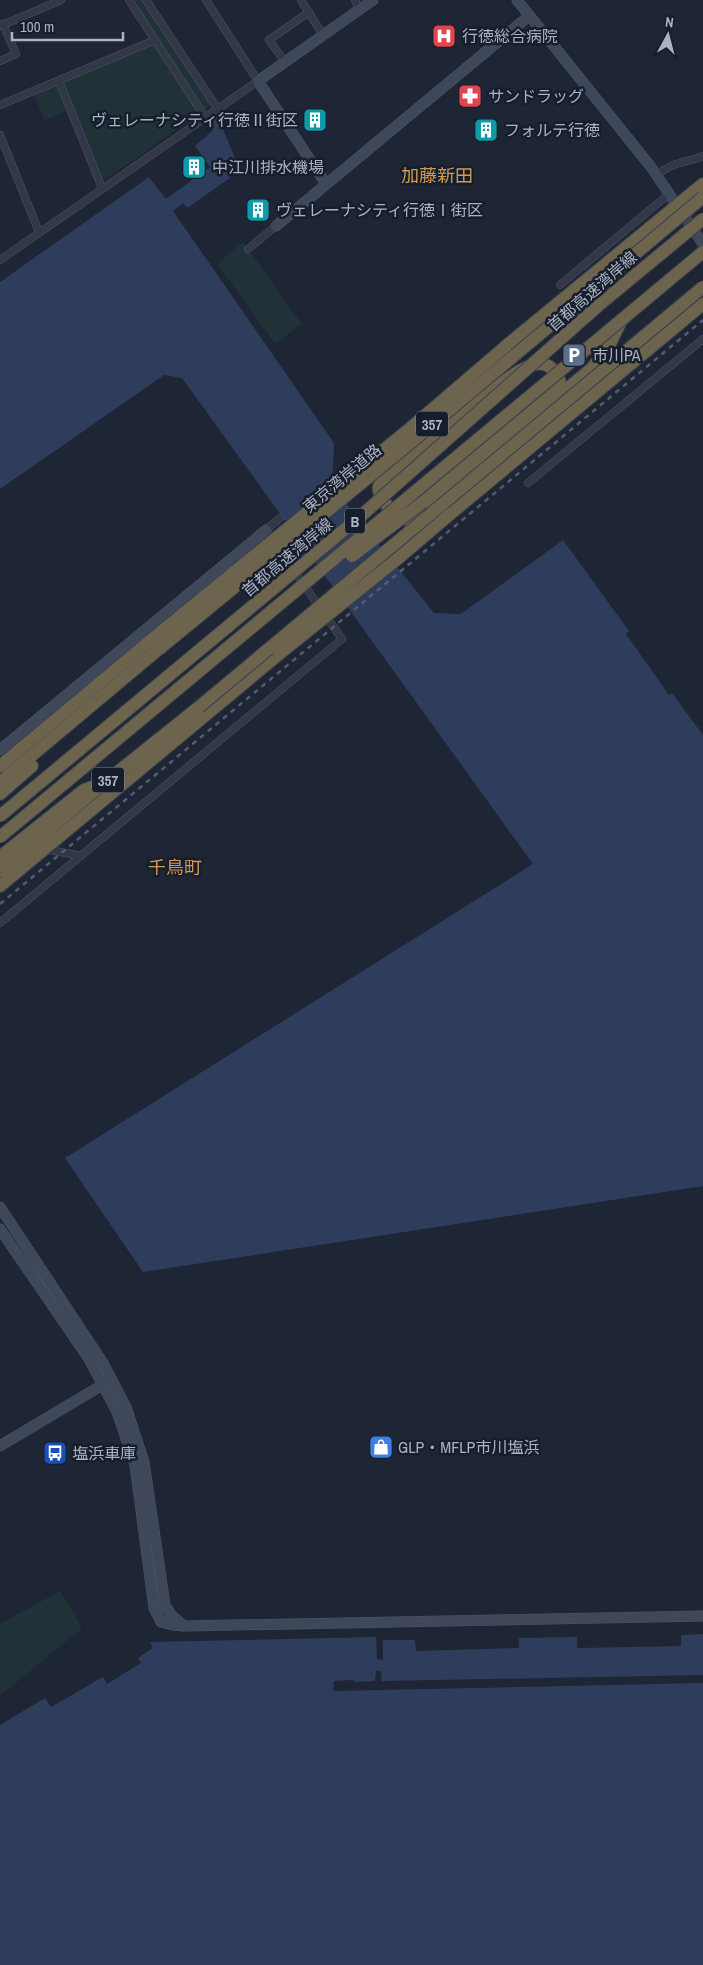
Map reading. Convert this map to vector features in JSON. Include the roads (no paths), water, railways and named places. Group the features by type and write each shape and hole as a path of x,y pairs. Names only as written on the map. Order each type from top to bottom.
{"highway":[{"name":"東京湾岸道路","path":"0,782 130,674 155,645 506,346 703,184"},
{"name":"東京湾岸道路","path":"0,766 155,645 280,551 703,197"},
{"name":"首都高速湾岸線","path":"0,816 356,521 600,305 703,219"},
{"name":"首都高速湾岸線","path":"0,837 703,252"},
{"name":"357","path":"0,886 203,711 290,630 703,287"},
{"name":"357","path":"0,871 104,783 203,711 401,556 703,304"},
{"path":"306,583 340,565 423,502 548,398 560,386 560,380 552,368 538,363 530,364 490,391 389,474 378,487 380,498 397,517 402,519 409,519 591,370 607,350 621,321"},
{"path":"280,551 295,532 407,431"},
{"path":"290,630 342,596 424,531 449,514"},
{"path":"0,794 130,674"},
{"path":"0,857 84,790 104,783"}],"street":[{"path":"0,61 16,54 2,25 61,0"},
{"path":"129,0 205,117"},
{"path":"146,0 217,108"},
{"path":"206,0 326,184"},
{"path":"300,0 324,35"},
{"path":"0,260 324,35 357,5 373,0"},
{"path":"517,0 582,78 657,175 703,244"},
{"path":"285,62 269,40 309,12"},
{"path":"248,249 529,16"},
{"path":"0,105 155,40"},
{"path":"59,81 102,188"},
{"path":"0,136 39,232"},
{"path":"657,175 668,166 703,156"},
{"path":"560,285 669,194"},
{"path":"528,484 703,339"},
{"path":"0,750 280,518"},
{"path":"0,923 342,639 266,530"},
{"path":"45,849 81,856"},
{"path":"0,1207 36,1259 61,1308 132,1424 144,1462 162,1584 168,1610 184,1626"},
{"path":"0,1228 26,1267 61,1308"},
{"path":"26,1267 36,1259"},
{"path":"0,1446 108,1382"},
{"path":"108,1382 135,1465 140,1489 154,1608 158,1618 165,1624 184,1626 703,1616"},
{"path":"151,1585 162,1584"}],"water":[{"path":"217,114 240,171 187,208 183,203 173,211 334,443 332,490 346,503 434,613 461,614 563,540 629,631 626,634 669,695 672,693 703,735 703,1186 143,1272 65,1158 533,864 182,378 164,375 0,489 0,282 149,177 166,199 210,167 195,146 213,130 207,121"},
{"path":"703,1634 703,1965 0,1965 0,1725 45,1698 51,1707 103,1677 107,1684 141,1663 138,1658 153,1648 150,1642 376,1637 377,1659 383,1660 383,1640 415,1640 416,1651 519,1648 519,1638 577,1637 577,1648 681,1646 681,1635"}],"railway":[{"path":"0,904 703,320"}],"place":[{"name":"行徳総合病院","path":"444,36"},
{"name":"サンドラッグ","path":"470,96"},
{"name":"ヴェレーナシティ行徳Ⅱ街区","path":"315,120"},
{"name":"フォルテ行徳","path":"486,130"},
{"name":"中江川排水機場","path":"194,167"},
{"name":"ヴェレーナシティ行徳Ⅰ街区","path":"258,210"},
{"name":"市川PA","path":"574,355"},
{"name":"GLP・MFLP市川塩浜","path":"381,1447"},
{"name":"塩浜車庫","path":"55,1453"}],"district":[{"name":"加藤新田","path":"437,175"},
{"name":"千鳥町","path":"175,867"}]}
